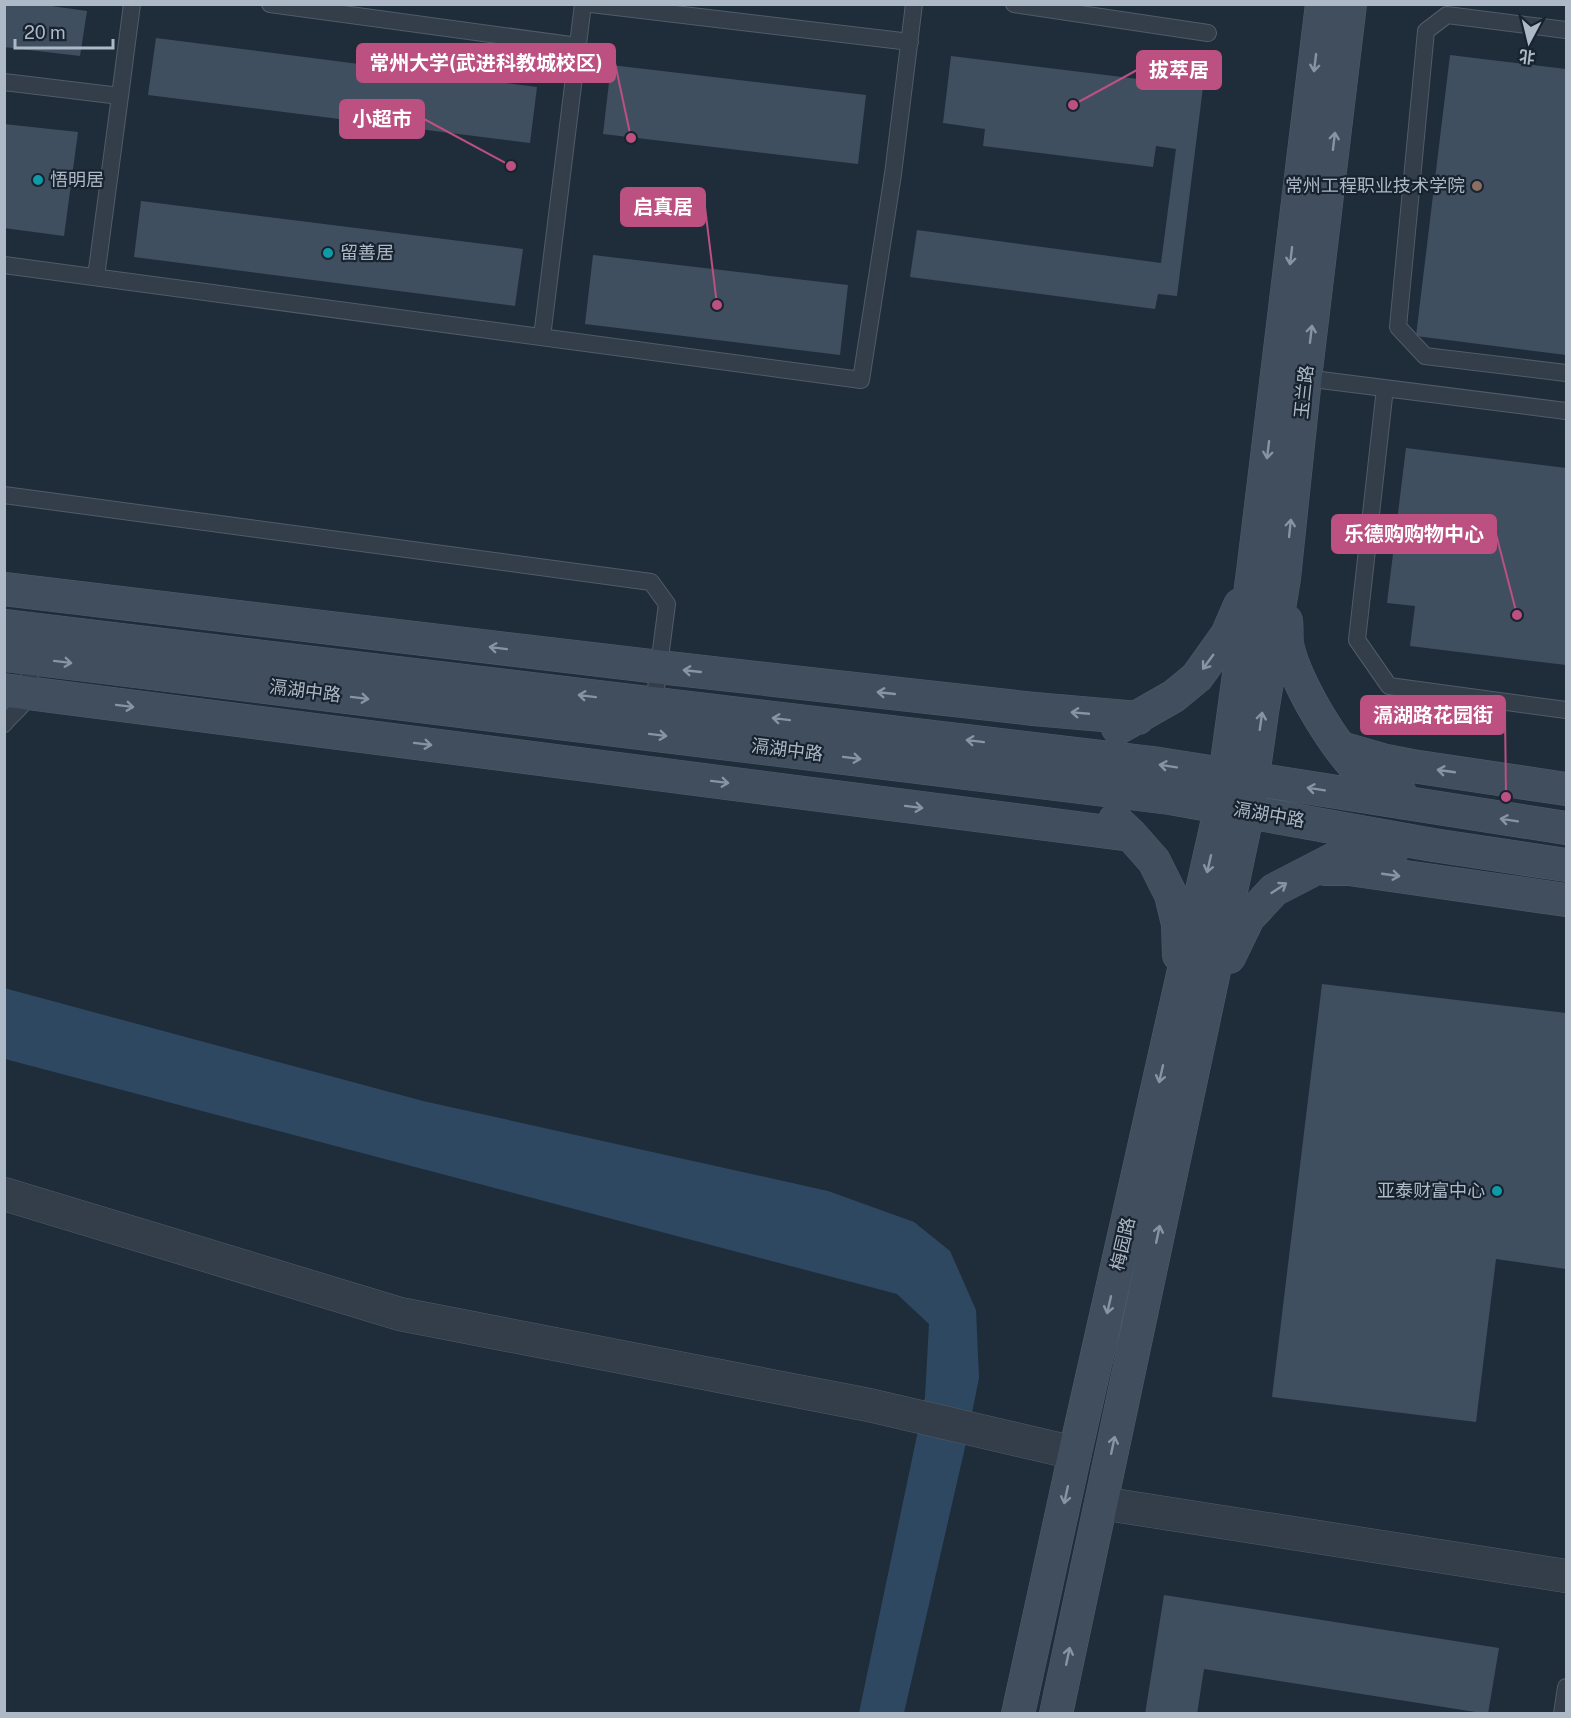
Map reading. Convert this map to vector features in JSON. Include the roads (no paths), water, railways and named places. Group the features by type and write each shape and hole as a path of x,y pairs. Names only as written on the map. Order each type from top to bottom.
{"street":[{"name":"玉兰路","path":"1240,777 1253,572 1322,4"},
{"name":"玉兰路","path":"1240,777 1262,712 1284,578 1305,378 1350,4"},
{"path":"1049,750 1101,736 1138,718 1174,696 1197,677 1227,635 1253,572"},
{"path":"1284,578 1287,645 1298,678 1341,748 1375,783 1414,800 1463,813"},
{"path":"4,589 659,667 1034,709 1138,718"},
{"name":"滆湖中路","path":"4,626 1049,750 1566,828"},
{"name":"滆湖中路","path":"18,656 1170,798 1433,845 1566,865"},
{"path":"16,692 1131,835"},
{"path":"1341,748 1412,766 1566,789"},
{"name":"梅园路","path":"1056,1713 1101,1503 1183,1045 1240,777"},
{"path":"1042,782 1083,797 1113,818 1154,861 1171,895 1178,924 1183,1045"},
{"path":"1183,1045 1248,918 1274,890 1332,860 1363,849 1433,845"},
{"path":"1312,870 1350,869 1566,900"},
{"name":"梅园路","path":"1018,1713 1075,1454 1183,1045"},
{"path":"4,1194 400,1314 857,1403 1075,1454"},
{"path":"1101,1503 1566,1576"}],"lane":[{"path":"96,278 132,4"},
{"path":"270,4 578,46"},
{"path":"542,337 583,4"},
{"path":"591,4 910,42"},
{"path":"4,265 861,380 893,174 914,4"},
{"path":"1014,4 1208,33"},
{"path":"1566,30 1447,15 1426,32 1398,327 1425,356 1566,373"},
{"path":"4,82 120,96"},
{"path":"1305,378 1566,411"},
{"path":"1385,388 1357,640 1389,686 1566,710"},
{"path":"4,495 651,582 667,604 654,704"},
{"path":"4,724 22,705 16,692 18,656"},
{"path":"1562,1713 1566,1687"}],"water":[{"path":"4,988 423,1101 828,1191 914,1222 950,1251 976,1310 979,1378 904,1713 859,1713 925,1397 929,1324 897,1294 5,1059"}],"place":[{"name":"拔萃居","path":"1073,105"},
{"name":"常州大学(武进科教城校区)","path":"631,138"},
{"name":"小超市","path":"511,166"},
{"name":"悟明居","path":"38,180"},
{"name":"常州工程职业技术学院","path":"1477,186"},
{"name":"留善居","path":"328,253"},
{"name":"启真居","path":"717,305"},
{"name":"乐德购购物中心","path":"1517,615"},
{"name":"滆湖路花园街","path":"1506,797"},
{"name":"亚泰财富中心","path":"1497,1191"}]}
